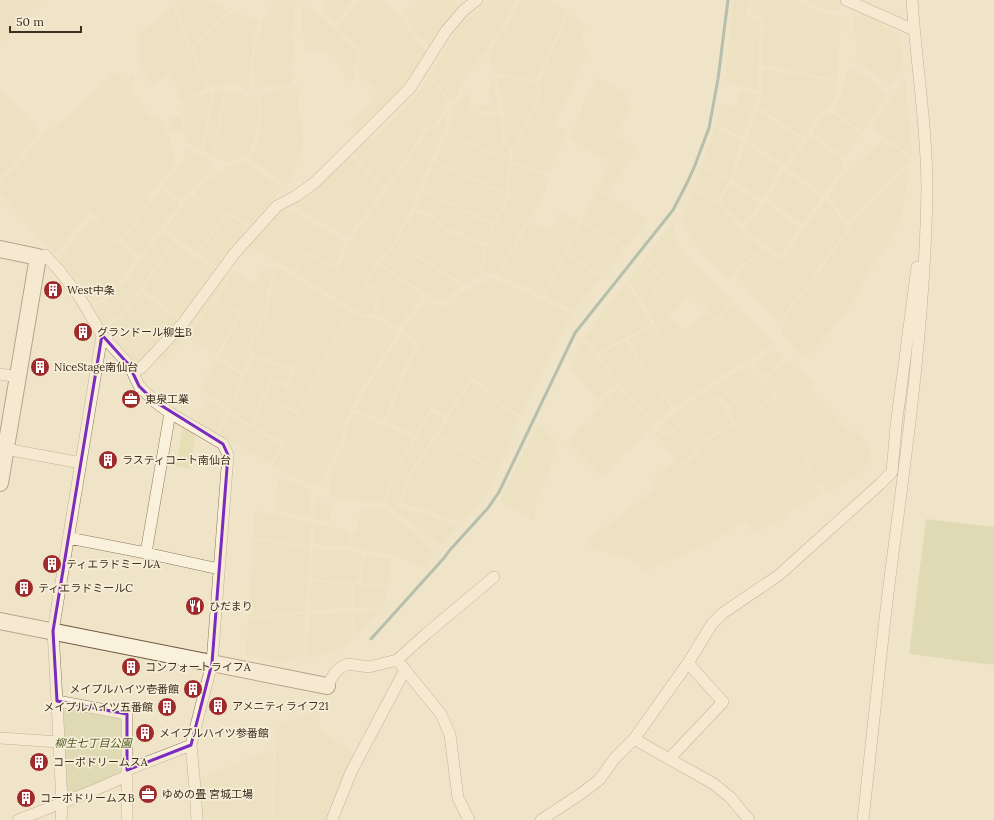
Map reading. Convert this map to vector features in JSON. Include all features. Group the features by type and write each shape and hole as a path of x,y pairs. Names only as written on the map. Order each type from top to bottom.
{"street":[{"path":"133,373 142,367 184,322 234,254 277,206 296,196 314,183 410,88 446,31 464,10 477,0"},
{"path":"846,0 914,30"},
{"path":"863,820 914,380 926,231 927,187 923,113 912,0"},
{"path":"541,820 599,780 615,758 634,739 688,663 712,624 723,613 779,575 892,472 896,426 917,266 926,231"},
{"path":"0,249 38,257 45,255 79,296 102,335 129,365 139,386 154,402 223,444 228,455 212,663 191,745 197,820"},
{"path":"0,483 38,257"},
{"path":"61,820 62,803 53,631 102,335"},
{"path":"0,374 18,377"},
{"path":"146,553 170,413"},
{"path":"6,449 81,463"},
{"path":"68,538 219,568"},
{"path":"0,621 327,686 334,674 340,668 348,664 369,667 397,660 410,647 494,577"},
{"path":"397,660 441,714 450,735 458,798 468,820"},
{"path":"669,759 723,702 688,663"},
{"path":"332,820 351,772 405,670"},
{"path":"57,701 127,714 127,820"},
{"path":"0,738 59,742"},
{"path":"634,739 714,784 731,798 749,820"},
{"path":"18,820 62,803 191,745"}],"highlighted area":[{"path":"102,335 129,365 139,386 154,401 223,444 228,455 212,663 191,745 127,770 127,714 57,701 53,631"}],"shaded area":[{"path":"0,0 43,0 0,44"},
{"path":"179,0 210,0 228,12 191,46 186,29 181,22 174,3"},
{"path":"273,0 296,0 292,33 294,52 292,85 255,87 255,50 265,15 270,14"},
{"path":"330,0 353,0 334,23 323,11"},
{"path":"360,0 381,0 400,16 414,38 428,52 392,100 383,106 357,131 350,122 375,101 376,90 358,73 361,53 359,49 337,28"},
{"path":"420,0 452,0 460,8 431,48 413,31 410,21 404,14"},
{"path":"492,0 516,0 503,26 494,37 488,49 463,79 457,96 451,100 430,76 457,28"},
{"path":"520,0 546,0 567,13 536,80 494,72 489,56 498,37 507,28"},
{"path":"733,0 750,0 745,15 761,23 757,90 725,82"},
{"path":"754,0 795,0 816,11 838,16 838,20 841,21 837,79 763,65 765,20 750,12"},
{"path":"804,0 833,0 841,3 841,8 837,11 819,7"},
{"path":"173,6 179,24 184,30 186,41 208,87 183,101 176,94 180,90 168,74 153,86 144,75 140,67 140,45 136,36"},
{"path":"303,6 312,9 320,15 357,52 358,55 356,66 353,71 356,77 348,83 340,64 330,53 305,49 302,28"},
{"path":"235,12 259,21 253,42 249,92 244,92 239,82 211,87 203,75 193,48 231,13"},
{"path":"862,12 899,35 903,67 890,85 854,59 858,49 853,19"},
{"path":"569,14 585,25 582,34 584,43 582,48 587,53 555,123 534,110 541,92 539,82"},
{"path":"849,67 869,79 886,95 862,131 836,112 837,110 834,108 841,95"},
{"path":"763,69 837,82 835,97 831,104 819,113 804,137 759,107 762,94"},
{"path":"114,73 125,81 134,75 134,80 130,89 150,117 161,120 168,135 176,163 146,198 149,202 119,242 108,233 90,211 55,254 0,194 0,184 47,131 70,116"},
{"path":"495,76 495,89 499,107 489,113 479,109 479,106 492,105 489,90 492,79"},
{"path":"498,76 535,83 538,92 519,137 511,148 505,138 503,94 498,88"},
{"path":"428,78 448,101 434,127 428,126 425,128 402,165 375,138 421,88"},
{"path":"598,78 625,93 629,109 614,136 636,148 608,193 598,188 610,161 570,139 586,97"},
{"path":"905,79 912,156 872,128"},
{"path":"300,87 298,103 303,142 287,186 250,159 260,133 260,95 277,89"},
{"path":"0,88 40,132 0,179"},
{"path":"214,90 224,91 213,154 211,154 204,150"},
{"path":"211,91 202,149 185,142 183,105 185,102"},
{"path":"226,91 257,98 258,119 254,140 249,153 242,158 227,162 214,156"},
{"path":"466,91 469,97 470,109 489,118 500,115 502,142 509,149 509,160 448,132 451,125 454,107 464,98"},
{"path":"739,91 757,95 754,108 742,137 716,123 720,104 736,107"},
{"path":"757,110 803,140 784,165 747,139"},
{"path":"447,111 446,125 405,222 399,230 391,248 379,258 363,283 379,294 372,314 364,314 350,308 295,272 306,255 338,269 345,255 343,254 351,240 403,169 427,131 430,129 436,130"},
{"path":"533,112 567,132 549,174 512,161 512,149 518,144"},
{"path":"831,112 860,133 844,156 812,133 820,119"},
{"path":"180,115 183,129 172,132 170,117"},
{"path":"715,127 741,141 730,179 702,165"},
{"path":"447,134 510,163 506,178 507,192 435,161"},
{"path":"369,136 401,167 386,186 351,151"},
{"path":"809,136 843,160 842,169 823,194 787,167"},
{"path":"882,142 899,150 910,160 846,221 829,196 844,174"},
{"path":"745,143 781,168 762,199 733,180"},
{"path":"185,149 212,161 209,172 205,178 182,200 163,187 185,158"},
{"path":"348,153 384,189 348,236 290,204"},
{"path":"240,163 247,163 282,189 250,226 228,211 224,216 195,195 206,181 230,166"},
{"path":"434,163 506,195 502,208 492,222 423,189"},
{"path":"512,164 548,177 545,191 527,222 505,207 511,193 509,185"},
{"path":"701,167 728,181 718,201 694,188"},
{"path":"909,169 900,221 895,232 864,278 857,295 845,313 810,355 805,357 801,356 781,332 783,328 782,325 797,300 813,283 861,213 889,185"},
{"path":"784,171 821,197 802,224 767,198"},
{"path":"730,184 760,203 742,224 720,203"},
{"path":"161,189 180,203 139,256 122,242"},
{"path":"597,190 648,220 627,247 582,221"},
{"path":"422,191 474,216 459,233 448,229 441,225 433,213 415,210"},
{"path":"693,191 717,203 747,236 762,247 727,279 692,240 683,222 684,214"},
{"path":"189,198 197,199 223,218 196,252 165,229"},
{"path":"826,199 843,222 846,230 815,272 811,282 795,298 779,323 736,276 764,249 782,260"},
{"path":"765,202 799,228 780,255 750,234 744,226 753,219"},
{"path":"281,206 346,242 338,254 340,257 336,265 305,251 293,271 247,245"},
{"path":"504,209 526,223 498,273 483,273 486,245 490,241 493,234 494,225"},
{"path":"561,212 579,222 543,297 529,287 516,284 499,275 531,220 550,232"},
{"path":"413,213 429,216 447,232 484,246 480,274 464,284 396,242"},
{"path":"228,215 248,228 217,266 198,254"},
{"path":"476,217 491,224 491,234 488,240 484,243 462,234 467,225"},
{"path":"93,219 118,246 120,244 136,259 119,283 104,297 92,303 82,286 59,259"},
{"path":"673,222 676,241 680,251 732,302 717,319 690,294 671,314 654,293 666,281 645,258"},
{"path":"581,223 625,249 603,275 566,253"},
{"path":"162,232 174,241 156,264 134,299 106,326 95,308 109,298 125,282"},
{"path":"176,243 212,269 210,271 212,273 180,317 143,289 157,267"},
{"path":"395,244 461,285 446,299 437,300 427,294 380,263 391,252"},
{"path":"565,255 601,277 575,310 546,296"},
{"path":"644,260 663,281 652,292 670,317 684,331 706,313 717,323 734,305 773,343 674,407 647,373 632,347 659,332 642,299 628,281"},
{"path":"379,265 423,295 412,311 397,327 376,312 382,294 367,282"},
{"path":"266,267 274,268 267,292 265,312 245,353 250,356 243,372 218,357 242,313 217,300 230,279 227,276 232,269 253,285"},
{"path":"277,268 281,269 348,311 298,411 280,404 296,368 248,352 268,312"},
{"path":"220,276 227,280 199,318 162,363 155,357"},
{"path":"492,279 573,315 565,326 521,415 503,405 485,385 472,377 447,415 431,407 415,434 387,422 402,381 420,346 403,330 427,302 444,308 447,307 455,301 460,294 484,281"},
{"path":"624,286 627,286 639,301 651,324 613,344 594,324"},
{"path":"141,293 177,318 177,322 143,358 135,364 107,328 121,317"},
{"path":"214,301 238,314 215,355 187,338"},
{"path":"350,312 360,317 370,317 380,320 397,333 355,400 342,431 340,443 322,480 312,485 273,465 294,428 299,414"},
{"path":"593,326 611,345 598,353 584,337"},
{"path":"652,326 656,332 631,346 627,340"},
{"path":"401,334 416,347 402,373 384,421 356,409 360,399"},
{"path":"582,340 617,383 598,400 570,368"},
{"path":"625,340 645,373 672,409 654,423 619,383 599,356"},
{"path":"772,351 780,353 784,358 764,377 755,364"},
{"path":"254,357 291,370 286,384 270,378 251,424 230,411"},
{"path":"216,360 241,375 240,377 242,378 228,409 200,388"},
{"path":"788,360 815,385 810,389 851,433 856,429 867,444 870,451 869,462 861,471 828,492 822,483 819,485 767,377"},
{"path":"752,365 756,371 721,398 719,395 665,434 659,426 693,400 731,375"},
{"path":"758,373 763,380 726,406 722,399"},
{"path":"766,380 773,396 750,415 736,424 727,408"},
{"path":"272,381 286,387 278,406 297,414 292,428 284,442 253,426"},
{"path":"472,381 492,396 502,408 520,417 498,470 438,434"},
{"path":"619,387 653,426 644,434 609,395"},
{"path":"608,396 643,435 625,452 589,418"},
{"path":"207,398 227,412 215,434 196,422"},
{"path":"717,398 733,423 714,433 701,443 680,464 654,433 659,429 665,437"},
{"path":"776,398 821,494 786,514 786,518 755,532 752,531 748,523 745,522 735,525 727,533 711,542 644,571 640,564 632,559 593,548 588,540 655,489 650,481 674,461 680,468 712,438 733,425 735,427"},
{"path":"432,411 445,419 411,470 398,504 407,510 421,512 458,526 443,544 440,544 386,503 392,479"},
{"path":"354,413 413,438 390,480 384,503 346,500 331,497 330,484 332,469 344,444 347,429"},
{"path":"229,414 282,445 271,463 218,434"},
{"path":"588,420 624,453 601,476 567,442 577,429"},
{"path":"538,424 557,442 543,487 536,500 533,521 500,501"},
{"path":"183,425 196,433 190,469 176,466"},
{"path":"437,436 497,472 487,493 465,519 453,520 421,508 408,505 402,501 413,472"},
{"path":"278,477 306,488 310,492 309,516 275,511"},
{"path":"316,496 325,504 332,507 330,522 315,519"},
{"path":"362,508 372,508 386,511 409,528 435,553 422,567 398,556 351,547 353,533 356,533"},
{"path":"255,511 311,523 310,546 253,537"},
{"path":"315,524 338,528 350,533 348,547 313,544"},
{"path":"253,540 310,548 306,611 249,617"},
{"path":"313,549 349,551 362,554 359,580 356,580 356,583 312,579"},
{"path":"365,554 391,560 388,586 361,583"},
{"path":"311,581 352,585 351,608 310,610"},
{"path":"355,585 387,588 384,608 353,608"},
{"path":"380,611 356,637 354,612"},
{"path":"350,612 353,640 334,651 307,658 309,614"},
{"path":"305,614 304,654 300,655 299,658 278,662 246,655 248,620"},
{"path":"320,710 319,728 355,755 327,820 274,820 277,726"},
{"path":"273,749 271,820 200,820 198,779"}],"green space":[{"path":"926,519 994,527 994,665 909,654"},
{"name":"柳生七丁目公園","path":"67,708 123,719 122,774 67,796 62,713"}],"waterway":[{"path":"371,639 488,508 499,492 575,333 673,210 688,181 709,128 718,79 728,0"}],"place":[{"name":"West中条","path":"53,290"},
{"name":"グランドール柳生B","path":"83,332"},
{"name":"NiceStage南仙台","path":"40,367"},
{"name":"東泉工業","path":"131,399"},
{"name":"ラスティコート南仙台","path":"108,460"},
{"name":"ティエラドミールA","path":"52,564"},
{"name":"ティエラドミールC","path":"24,588"},
{"name":"ひだまり","path":"195,606"},
{"name":"コンフォートライフA","path":"131,667"},
{"name":"メイプルハイツ壱番館","path":"193,689"},
{"name":"アメニティライフ21","path":"218,706"},
{"name":"メイプルハイツ五番館","path":"167,707"},
{"name":"メイプルハイツ参番館","path":"145,733"},
{"name":"コーポドリームスA","path":"39,762"},
{"name":"ゆめの畳 宮城工場","path":"148,794"},
{"name":"コーポドリームスB","path":"26,798"}]}
